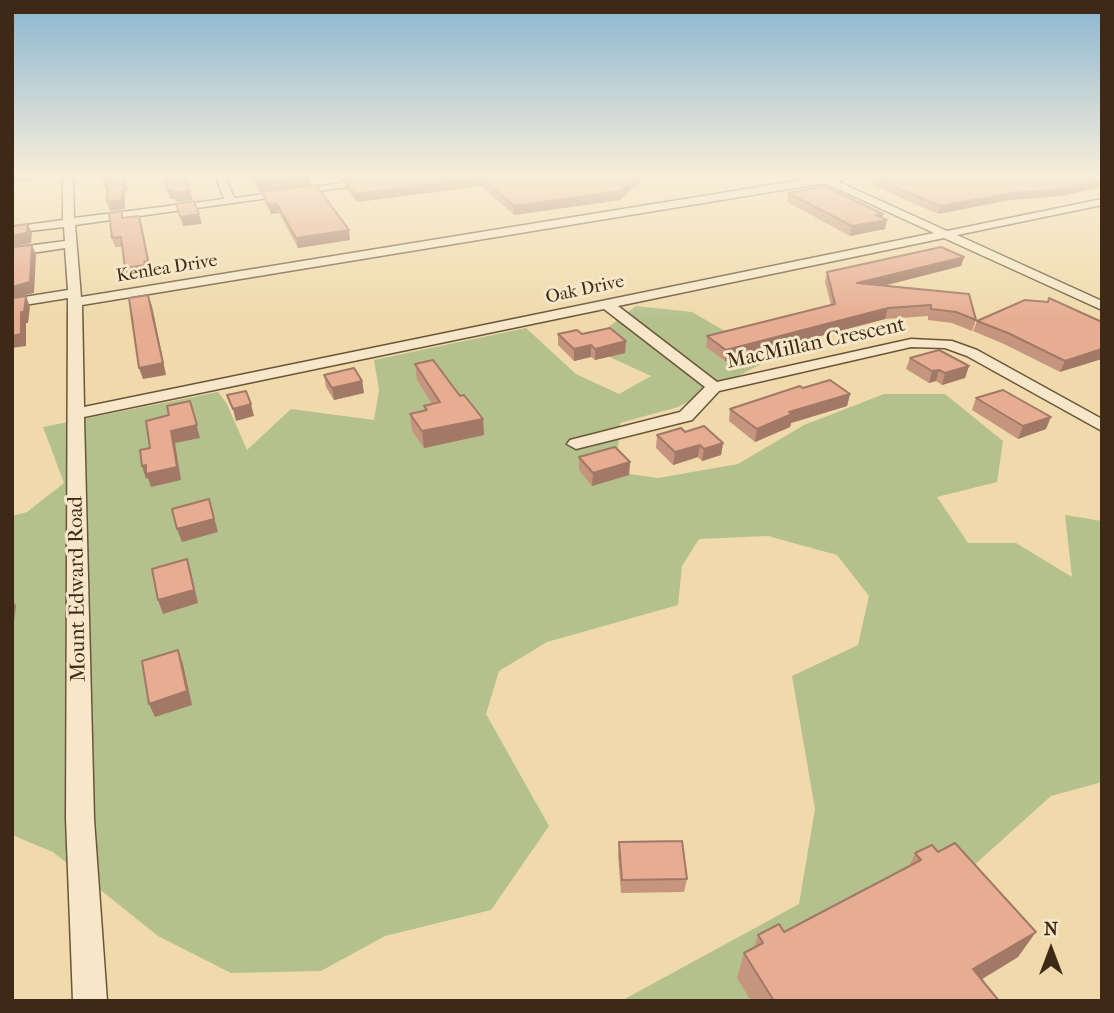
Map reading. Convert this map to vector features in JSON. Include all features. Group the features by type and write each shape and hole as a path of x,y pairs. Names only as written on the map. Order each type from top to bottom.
{"street":[{"path":"12,230 53,224"},
{"name":"Mount Edward Road","path":"69,224 75,298 80,819 90,1001"},
{"name":"Kenlea Drive","path":"12,303 75,298 538,224"},
{"path":"919,224 1102,306"},
{"name":"Oak Drive","path":"76,414 995,224"},
{"path":"12,252 70,244"},
{"path":"608,305 714,387"},
{"name":"MacMillan Crescent","path":"576,444 687,416 714,387 911,343 947,344 972,353 1102,426"}],"green space":[{"path":"636,306 692,312 735,337 765,362 678,407 620,423 616,472 658,478 738,464 804,425 884,394 945,394 1003,441 997,482 937,497 968,543 1016,543 1072,577 1065,515 1102,521 1102,782 1051,796 823,1001 621,1001 799,904 815,809 792,676 858,645 869,596 837,555 768,536 699,539 682,566 678,605 547,642 499,671 486,714 549,826 491,910 385,936 321,971 231,973 158,936 53,852 12,835 12,516 27,512 64,483 43,427 218,392 227,404 247,450 291,409 374,420 379,390 374,360 526,328 576,374 619,394 651,376 603,354 606,329"}],"building":[{"path":"28,224 27,233 12,236 12,226"},
{"path":"110,224 141,224 148,261 144,262 145,265 125,268 121,237 112,238"},
{"path":"288,224 345,224 349,230 296,238"},
{"path":"32,245 30,282 12,287 12,247"},
{"path":"941,247 964,257 857,283 969,294 976,320 956,312 931,309 931,305 888,308 726,350 707,336 835,304 827,272"},
{"path":"148,295 163,363 139,368 129,298"},
{"path":"26,296 24,312 21,312 21,334 12,336 12,298"},
{"path":"1049,298 1102,322 1102,349 1065,361 977,321 1025,300 1048,302"},
{"path":"610,328 626,341 595,349 591,345 574,349 558,334 577,330 582,334"},
{"path":"939,350 969,366 945,373 932,371 910,358"},
{"path":"433,360 460,396 464,395 483,419 422,431 410,414 427,410 424,406 440,402 415,364"},
{"path":"354,368 362,381 332,388 324,375"},
{"path":"830,380 850,394 789,412 792,414 757,429 730,409 800,386 803,388"},
{"path":"1003,390 1051,417 1023,426 976,398"},
{"path":"246,391 251,404 233,409 227,395"},
{"path":"190,401 197,425 171,431 177,467 146,474 146,465 142,466 140,450 150,448 146,421 169,415 167,406"},
{"path":"704,426 723,443 704,449 700,445 675,452 657,435 681,428 685,432"},
{"path":"615,447 630,462 593,473 579,457"},
{"path":"209,499 214,519 177,529 172,509"},
{"path":"187,559 194,590 158,600 152,569"},
{"path":"178,650 187,691 149,704 142,661"},
{"path":"682,841 687,879 622,880 619,842"},
{"path":"955,843 1036,932 973,969 999,1001 774,1001 744,953 763,943 758,935 779,924 784,932 921,860 915,853 932,845 938,852"}]}
